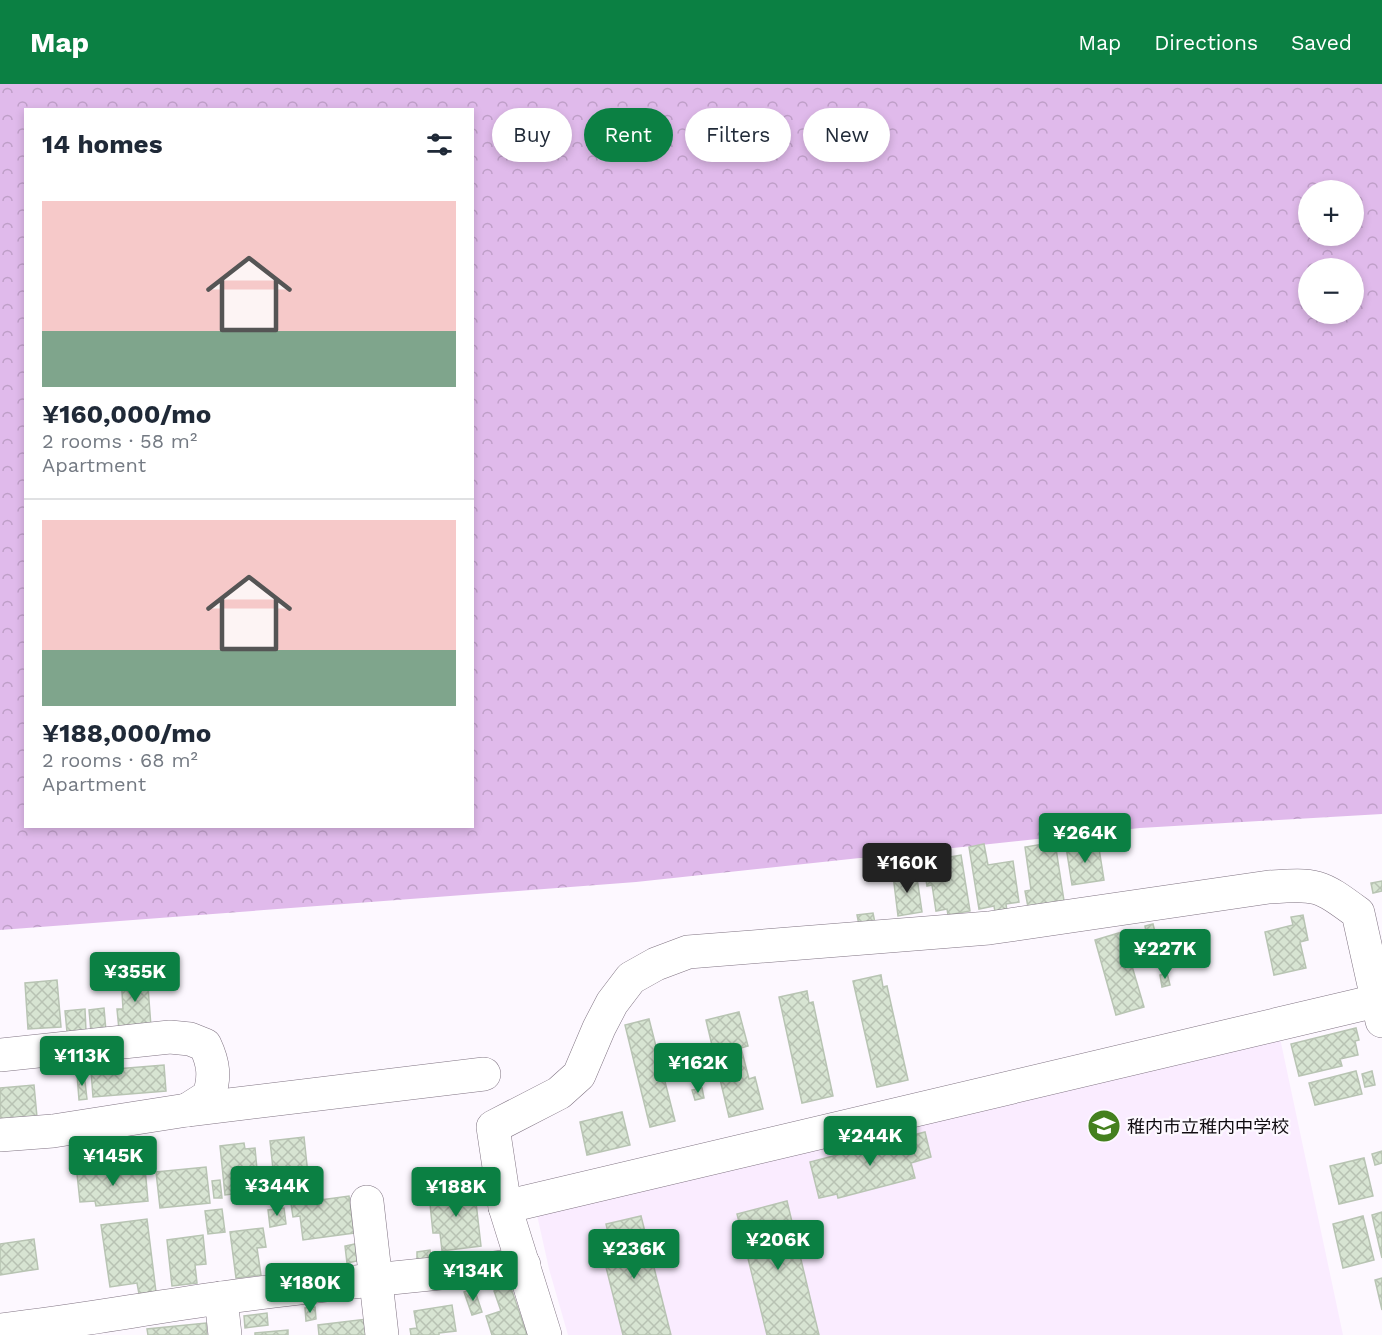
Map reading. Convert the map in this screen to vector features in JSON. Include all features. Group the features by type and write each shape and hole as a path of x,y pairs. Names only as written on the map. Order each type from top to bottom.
{"street":[{"path":"493,1127 559,1094 579,1075 612,1003 632,978 656,964 688,952 989,928 1269,887 1310,885 1329,891 1358,913 1380,1015 505,1207"},
{"path":"0,1055 170,1037 190,1039 205,1045 212,1060 214,1079 209,1096 187,1110"},
{"path":"0,1136 53,1131 481,1064 505,1207 545,1335"},
{"path":"367,1202 382,1335"},
{"path":"0,1330 61,1329 221,1298 376,1279 524,1265"},
{"path":"221,1298 225,1335"}],"shaded area":[{"name":"稚内市立稚内中学校","path":"1280,1038 1343,1335 568,1335 549,1269 537,1215"}],"green space":[{"path":"0,84 1382,84 1382,814 1140,828 636,882 0,930"}],"building":[{"path":"1055,842 1064,901 1028,907 1025,891 1031,890 1025,847"},
{"path":"1098,842 1104,880 1072,885 1066,847"},
{"path":"984,844 988,865 1013,861 1019,902 1006,904 1007,911 995,912 994,906 979,909 969,847"},
{"path":"930,849 932,860 961,855 970,911 948,915 947,909 936,911 932,885 927,886 921,850"},
{"path":"916,871 922,912 898,916 893,875"},
{"path":"1382,881 1382,891 1373,893 1371,883"},
{"path":"873,913 875,923 859,925 857,915"},
{"path":"1303,915 1308,940 1300,942 1306,968 1274,975 1265,932 1293,925 1291,917"},
{"path":"1153,924 1156,936 1147,937 1145,926"},
{"path":"1122,932 1144,1007 1116,1015 1095,940"},
{"path":"1159,948 1162,962 1154,963 1152,950"},
{"path":"147,973 151,1027 119,1030 117,1009 123,1009 121,975"},
{"path":"1167,973 1170,985 1162,987 1160,975"},
{"path":"881,975 883,987 887,986 908,1080 877,1087 853,981"},
{"path":"57,980 61,1027 28,1029 25,983"},
{"path":"807,991 809,1003 813,1002 833,1096 802,1103 779,997"},
{"path":"104,1008 106,1031 91,1032 89,1010"},
{"path":"85,1009 86,1031 67,1032 65,1011"},
{"path":"739,1012 748,1046 741,1048 749,1079 755,1077 763,1109 729,1117 706,1020"},
{"path":"649,1019 675,1121 650,1127 625,1025"},
{"path":"1356,1028 1359,1040 1355,1041 1358,1055 1340,1059 1342,1066 1299,1076 1291,1044"},
{"path":"164,1065 166,1091 93,1097 91,1071"},
{"path":"1356,1071 1362,1094 1315,1105 1309,1083"},
{"path":"1372,1071 1375,1085 1365,1087 1362,1074"},
{"path":"84,1073 87,1099 79,1100 77,1074"},
{"path":"34,1085 37,1117 0,1120 0,1088"},
{"path":"702,1088 704,1098 695,1100 692,1090"},
{"path":"622,1112 630,1145 587,1155 580,1122"},
{"path":"925,1132 931,1157 911,1163 915,1178 838,1198 837,1194 819,1198 810,1162"},
{"path":"304,1137 309,1184 275,1188 270,1141"},
{"path":"244,1143 245,1149 255,1148 259,1191 225,1195 220,1146"},
{"path":"1382,1151 1382,1163 1375,1165 1372,1154"},
{"path":"1364,1158 1373,1196 1339,1204 1330,1166"},
{"path":"206,1167 210,1203 160,1208 156,1172"},
{"path":"145,1168 148,1201 96,1206 95,1201 80,1202 77,1174"},
{"path":"220,1180 222,1198 214,1198 212,1181"},
{"path":"474,1185 481,1246 442,1251 440,1233 433,1233 430,1204 437,1204 435,1190"},
{"path":"349,1196 354,1233 303,1240 300,1216 293,1217 291,1204"},
{"path":"787,1201 819,1335 767,1335 737,1214"},
{"path":"284,1208 286,1224 270,1227 268,1210"},
{"path":"222,1209 225,1232 208,1234 205,1211"},
{"path":"1382,1212 1382,1258 1372,1215"},
{"path":"641,1216 671,1335 623,1335 601,1247 611,1245 606,1224"},
{"path":"1363,1216 1374,1260 1343,1268 1333,1224"},
{"path":"147,1219 156,1292 139,1294 137,1283 110,1287 101,1225"},
{"path":"263,1228 266,1247 257,1248 261,1275 236,1278 230,1232"},
{"path":"203,1235 206,1264 195,1265 197,1283 172,1286 167,1240"},
{"path":"34,1239 38,1269 0,1275 0,1244"},
{"path":"355,1244 357,1261 347,1263 345,1246"},
{"path":"430,1250 431,1258 417,1260 417,1252"},
{"path":"1382,1278 1382,1310 1375,1280"},
{"path":"510,1285 527,1335 492,1335 486,1316 501,1311 494,1291"},
{"path":"474,1288 482,1312 472,1315 464,1292"},
{"path":"452,1305 456,1331 439,1333 439,1335 411,1335 410,1329 417,1328 414,1311"},
{"path":"315,1307 316,1319 306,1321 305,1308"},
{"path":"267,1313 268,1325 245,1328 244,1316"},
{"path":"367,1319 369,1335 319,1335 318,1325"},
{"path":"206,1323 207,1335 148,1335 147,1329"},
{"path":"288,1330 288,1335 255,1335 255,1333"}],"place":[{"name":"稚内市立稚内中学校","path":"1104,1126"}]}
